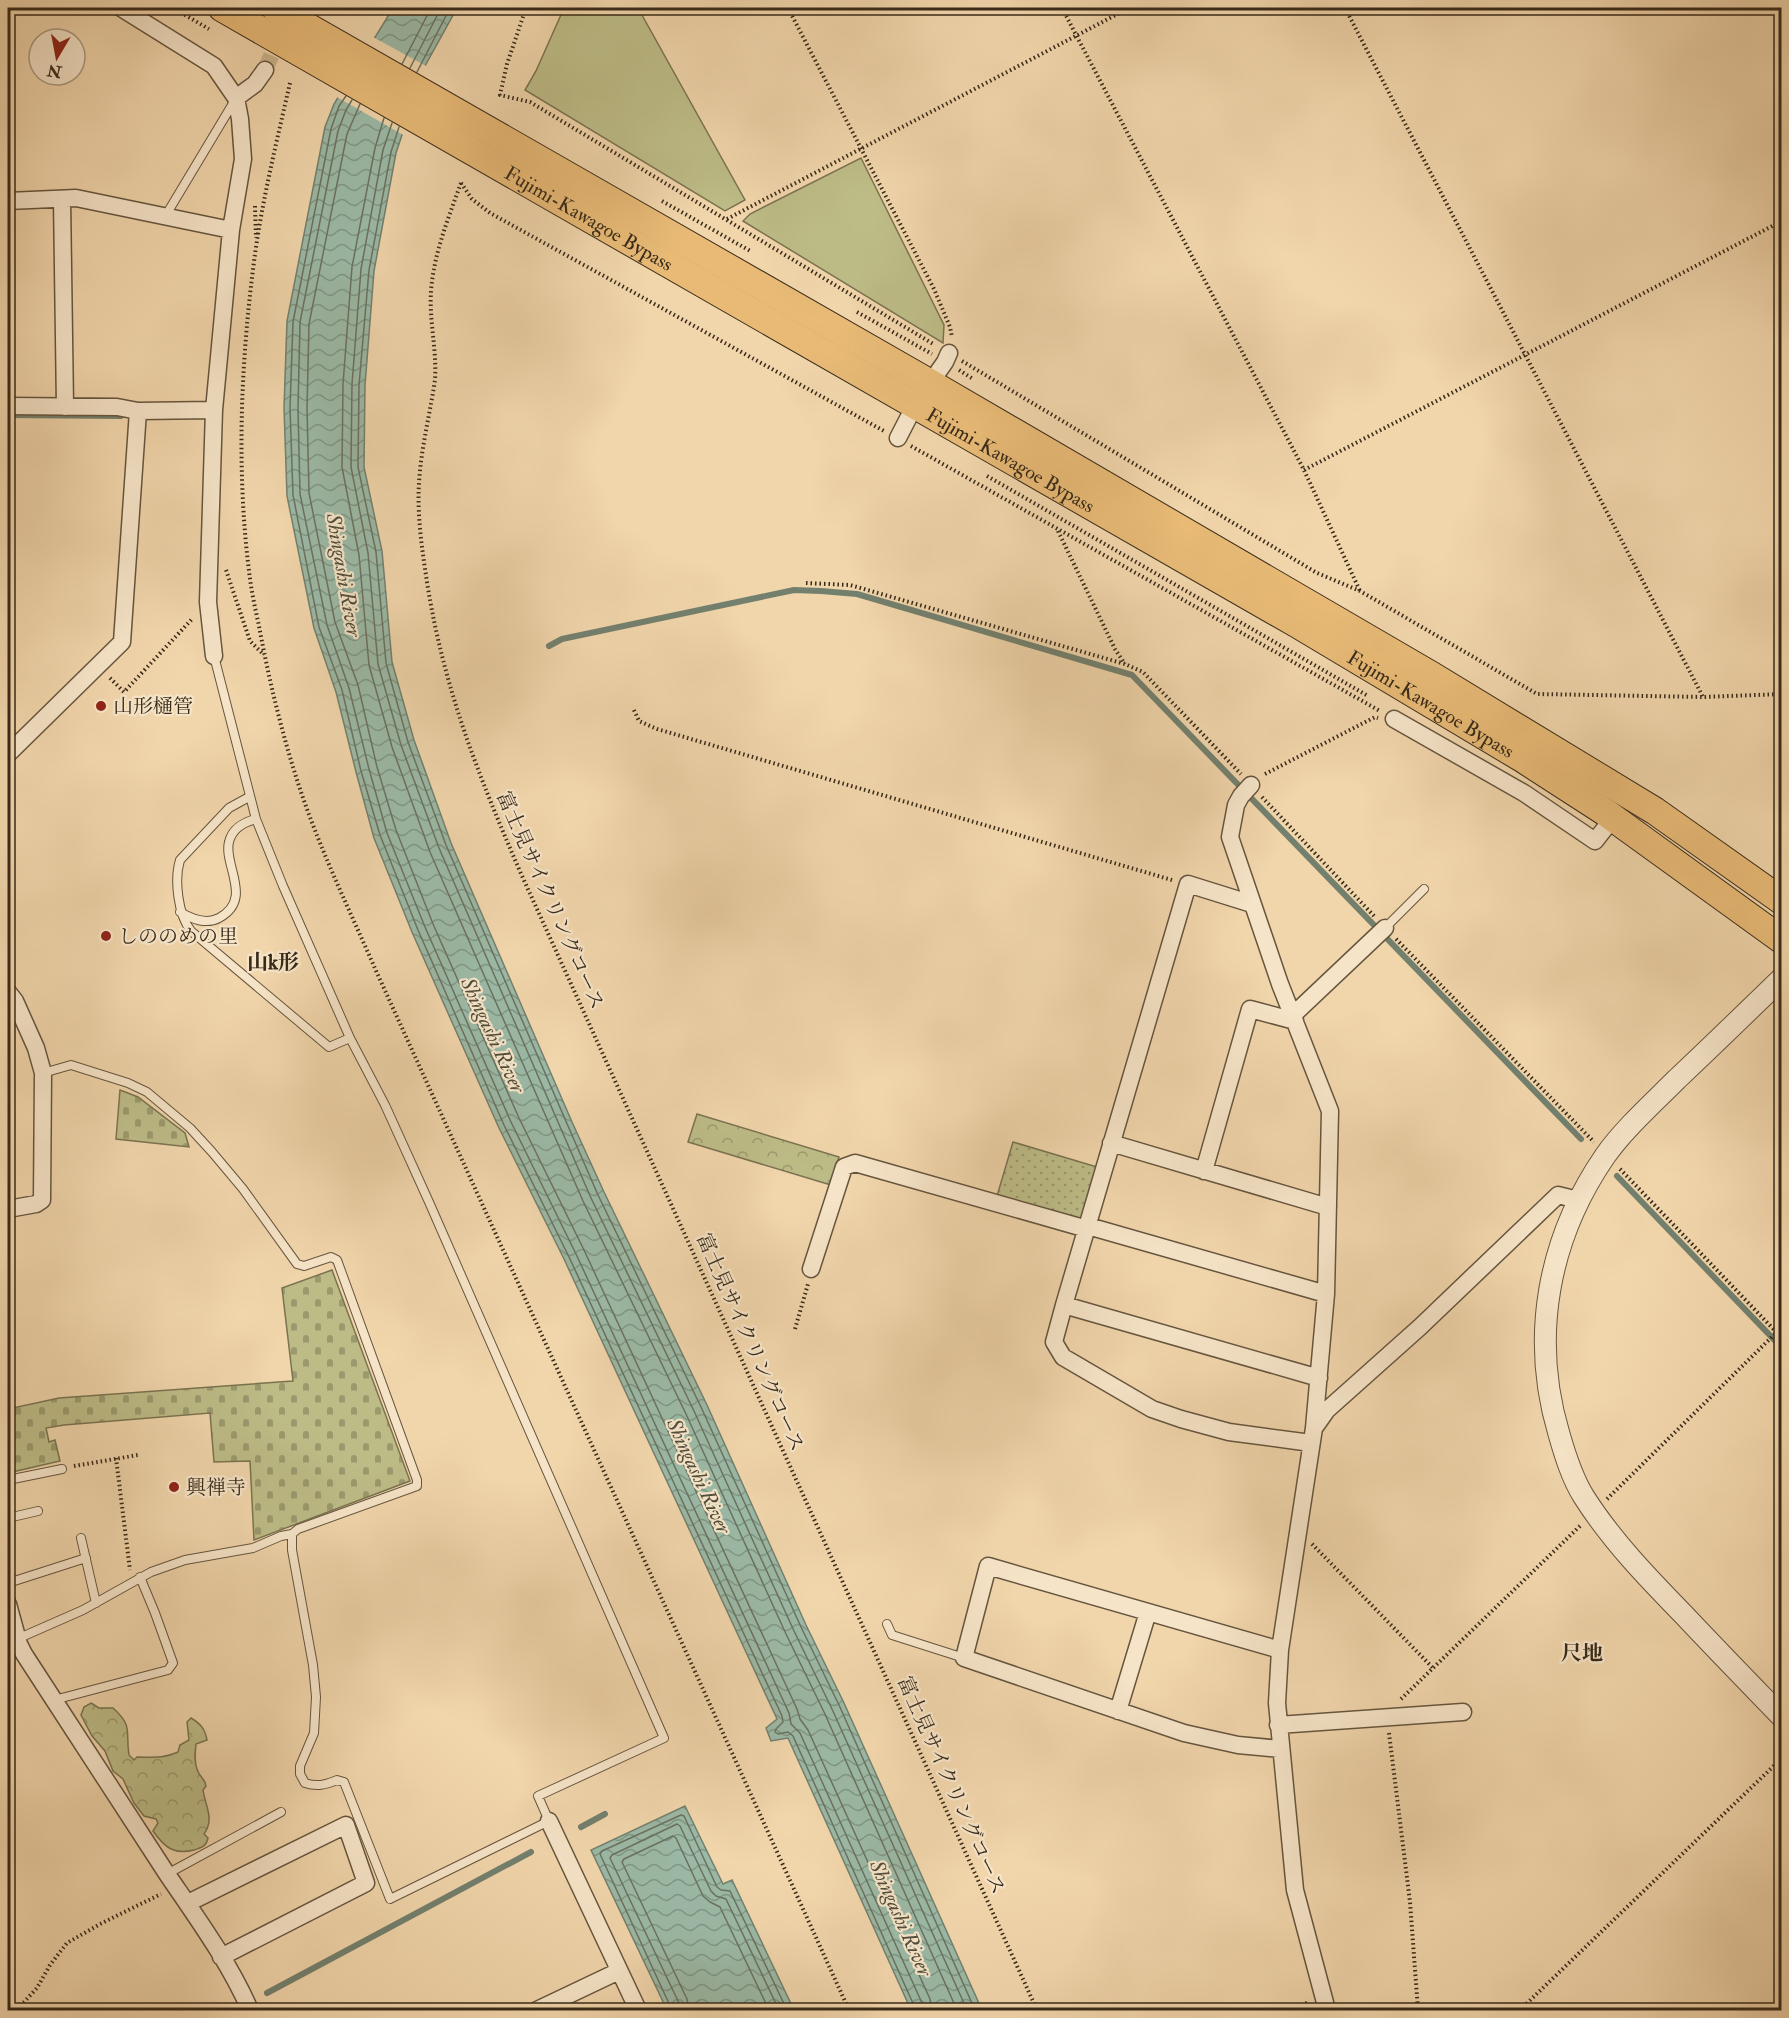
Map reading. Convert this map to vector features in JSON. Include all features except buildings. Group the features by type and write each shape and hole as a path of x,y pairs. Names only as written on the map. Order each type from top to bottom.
{"highway":[{"name":"Fujimi-Kawagoe Bypass","path":"222,8 315,45 922,394 1307,630 1513,753 1613,818 1782,940"},
{"name":"Fujimi-Kawagoe Bypass","path":"275,8 315,45"},
{"name":"Fujimi-Kawagoe Bypass","path":"922,394 1318,608 1579,764 1691,835 1782,901"}],"street":[{"path":"122,8 214,66 236,98 240,120 243,159 231,230 214,410 208,602 214,656"},
{"path":"236,98 255,84 265,70"},
{"path":"8,201 76,198 231,230"},
{"path":"62,199 65,406"},
{"path":"898,438 922,394 952,355"},
{"path":"8,406 117,407 138,411 214,410"},
{"path":"8,754 122,642 138,411"},
{"path":"1394,718 1524,793 1595,841 1613,818"},
{"path":"1246,790 1233,817 1230,837 1252,904 1330,1111 1326,1294 1313,1435 1280,1650 1277,1703 1294,1890 1327,2010"},
{"path":"1252,904 1188,884 1054,1342 1063,1357 1152,1409 1230,1432 1313,1435"},
{"path":"1294,1018 1380,933"},
{"path":"1782,978 1651,1105 1606,1154 1578,1200 1553,1266 1546,1308 1545,1359 1550,1406 1564,1453 1583,1495 1611,1535 1649,1579 1782,1717"},
{"path":"8,992 15,1001 36,1048 43,1073 42,1200 36,1204 8,1209"},
{"path":"1204,1171 1250,1009 1294,1018"},
{"path":"1111,1143 1328,1207"},
{"path":"811,1269 844,1167 855,1163 1326,1294"},
{"path":"1313,1435 1327,1410 1420,1327 1558,1195 1578,1200"},
{"path":"1064,1305 1318,1378"},
{"path":"1280,1650 988,1566 964,1658 1184,1733 1238,1745 1281,1749"},
{"path":"8,1604 15,1644 188,1904 238,1984 250,2010"},
{"path":"1118,1711 1148,1612"},
{"path":"1278,1725 1463,1712"},
{"path":"549,1821 638,2010"},
{"path":"188,1904 346,1825 366,1883 221,1957"},
{"path":"537,2010 619,1971"}],"lane":[{"path":"166,215 236,98"},
{"path":"214,656 249,797 283,886 350,1038 385,1105 429,1202 664,1738 538,1796 549,1821 390,1899 344,1782 337,1780 325,1785 314,1786 305,1783 300,1774 300,1766 314,1733 316,1697 313,1665 292,1550 292,1534"},
{"path":"249,797 229,808 180,860 177,869 180,912 184,923 329,1047 350,1038"},
{"path":"180,912 191,919 213,921 229,911 236,891 228,844 237,829 244,823 256,819"},
{"path":"1380,933 1424,889"},
{"path":"15,1644 96,1603 140,1577 185,1560 253,1548 281,1536 292,1534 298,1529 417,1486 417,1480 337,1260 331,1257 304,1266 297,1264 243,1189 212,1152 190,1128 147,1092 128,1083 71,1065 43,1073"},
{"path":"8,1479 62,1468"},
{"path":"8,1518 38,1511"},
{"path":"81,1538 96,1603"},
{"path":"8,1583 86,1558"},
{"path":"54,1700 168,1670 172,1664 140,1577"},
{"path":"887,1624 892,1635 964,1658"},
{"path":"171,1881 281,1812"}],"path":[{"path":"526,8 507,64 500,95 530,102 1317,573 1360,591 1537,694 1703,697 1782,694"},
{"path":"788,8 934,289 950,327 952,355"},
{"path":"1062,8 1304,470 1360,591"},
{"path":"726,220 1129,8"},
{"path":"1345,8 1703,697"},
{"path":"1771,8 1782,28"},
{"path":"290,83 272,159 255,253 244,364 243,473 249,572 273,699 318,840 849,2010"},
{"name":"富士見サイクリングコース","path":"898,438 490,213 472,199 461,183 438,248 433,271 431,314 436,367 419,482 422,543 432,615 448,682 482,783 522,876 1037,2010"},
{"path":"1304,470 1782,221"},
{"path":"898,438 1394,718"},
{"path":"986,474 1376,700"},
{"path":"1058,529 1115,649 1125,664"},
{"path":"224,567 250,641 264,656"},
{"path":"806,583 850,585 1125,664 1143,672 1246,790 1380,933 1606,1154 1782,1338"},
{"path":"98,666 124,692 208,602"},
{"path":"634,711 639,721 657,729 1188,884"},
{"path":"1246,790 1262,776 1375,717 1394,718"},
{"path":"795,1329 811,1276 811,1269"},
{"path":"1606,1500 1782,1327"},
{"path":"62,1468 138,1455"},
{"path":"116,1458 131,1582"},
{"path":"1418,2010 1410,1902 1384,1718 1581,1524"},
{"path":"1298,1530 1433,1668"},
{"path":"1520,2010 1782,1758"},
{"path":"12,2010 24,2002 37,1988 50,1965 68,1943 171,1881"}],"green space":[{"path":"564,8 638,8 745,200 725,211 525,90"},
{"path":"861,158 944,325 943,343 743,221 750,214"},
{"path":"120,1090 138,1097 185,1133 189,1147 116,1139"},
{"path":"697,1114 839,1157 831,1185 688,1142"},
{"path":"1013,1142 1097,1167 1081,1221 997,1196"},
{"path":"332,1270 410,1481 254,1540 250,1461 214,1462 210,1413 46,1428 49,1442 55,1440 60,1461 8,1473 8,1409 59,1398 293,1381 282,1288"},
{"path":"91,1703 99,1708 113,1708 120,1714 126,1725 129,1755 134,1760 137,1757 162,1757 178,1752 180,1745 189,1740 187,1722 191,1718 202,1727 207,1740 196,1744 195,1763 206,1786 203,1790 209,1817 204,1834 208,1838 203,1846 194,1850 175,1851 157,1837 153,1831 158,1823 156,1819 144,1816 134,1803 123,1779 113,1771 105,1751 92,1736 81,1715 84,1707"}],"water":[{"name":"Shingashi River","path":"393,8 457,8 425,66 396,153 374,271 365,385 364,467 382,551 392,662 414,740 451,843 572,1122 707,1405 982,2010 911,2010 788,1738 771,1741 766,1728 777,1719 564,1259 499,1128 412,932 374,838 336,692 314,628 287,496 284,408 287,321 325,127 334,104"},
{"path":"685,1806 723,1884 732,1880 794,2010 667,2010 591,1850"}],"pier":[{"path":"373,37 428,67 405,136 335,96"}],"waterway":[{"path":"8,415 121,416"},
{"path":"549,646 562,639 794,590 821,591 857,594 1132,675 1581,1139"},
{"path":"1617,1176 1782,1348"},
{"path":"581,1827 605,1814"},
{"path":"267,1993 531,1852"}],"tunnel":[{"path":"265,70 281,33"}],"place":[{"name":"山形樋管","path":"101,706"},
{"name":"しののめの里","path":"106,936"},
{"name":"興禅寺","path":"174,1487"}],"district":[{"name":"山k形","path":"273,962"},
{"name":"尺地","path":"1582,1653"}]}
